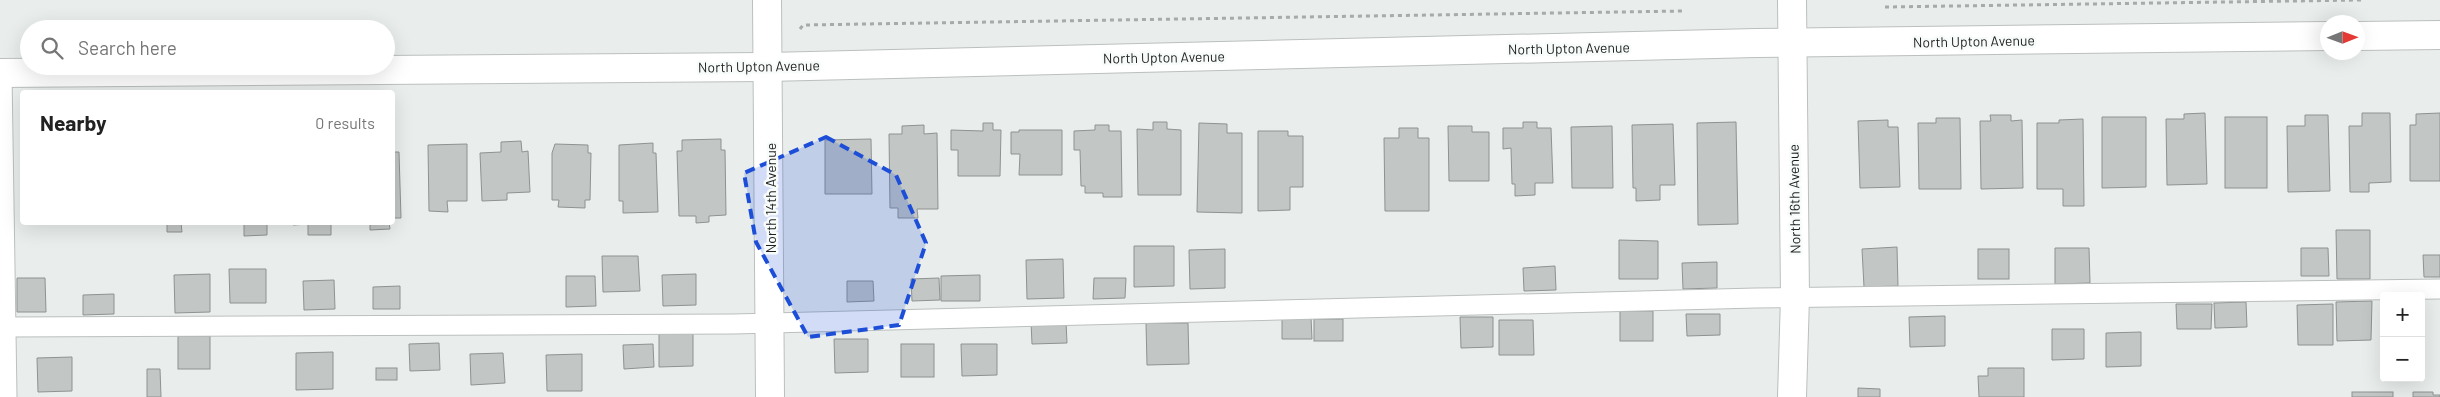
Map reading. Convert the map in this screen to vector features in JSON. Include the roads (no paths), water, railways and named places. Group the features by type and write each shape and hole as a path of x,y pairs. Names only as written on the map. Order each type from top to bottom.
{"street":[{"name":"North 14th Avenue","path":"767,0 771,322 770,397"},
{"name":"North 16th Avenue","path":"1792,0 1795,297 1792,397"},
{"path":"2365,36 2440,35"},
{"name":"North Upton Avenue","path":"395,70 768,67 1793,42 2320,36"},
{"name":"North Upton Avenue","path":"1,73 20,73"}],"lane":[{"path":"1,73 7,397"},
{"path":"6,328 771,322 1795,297 2440,289"}]}
